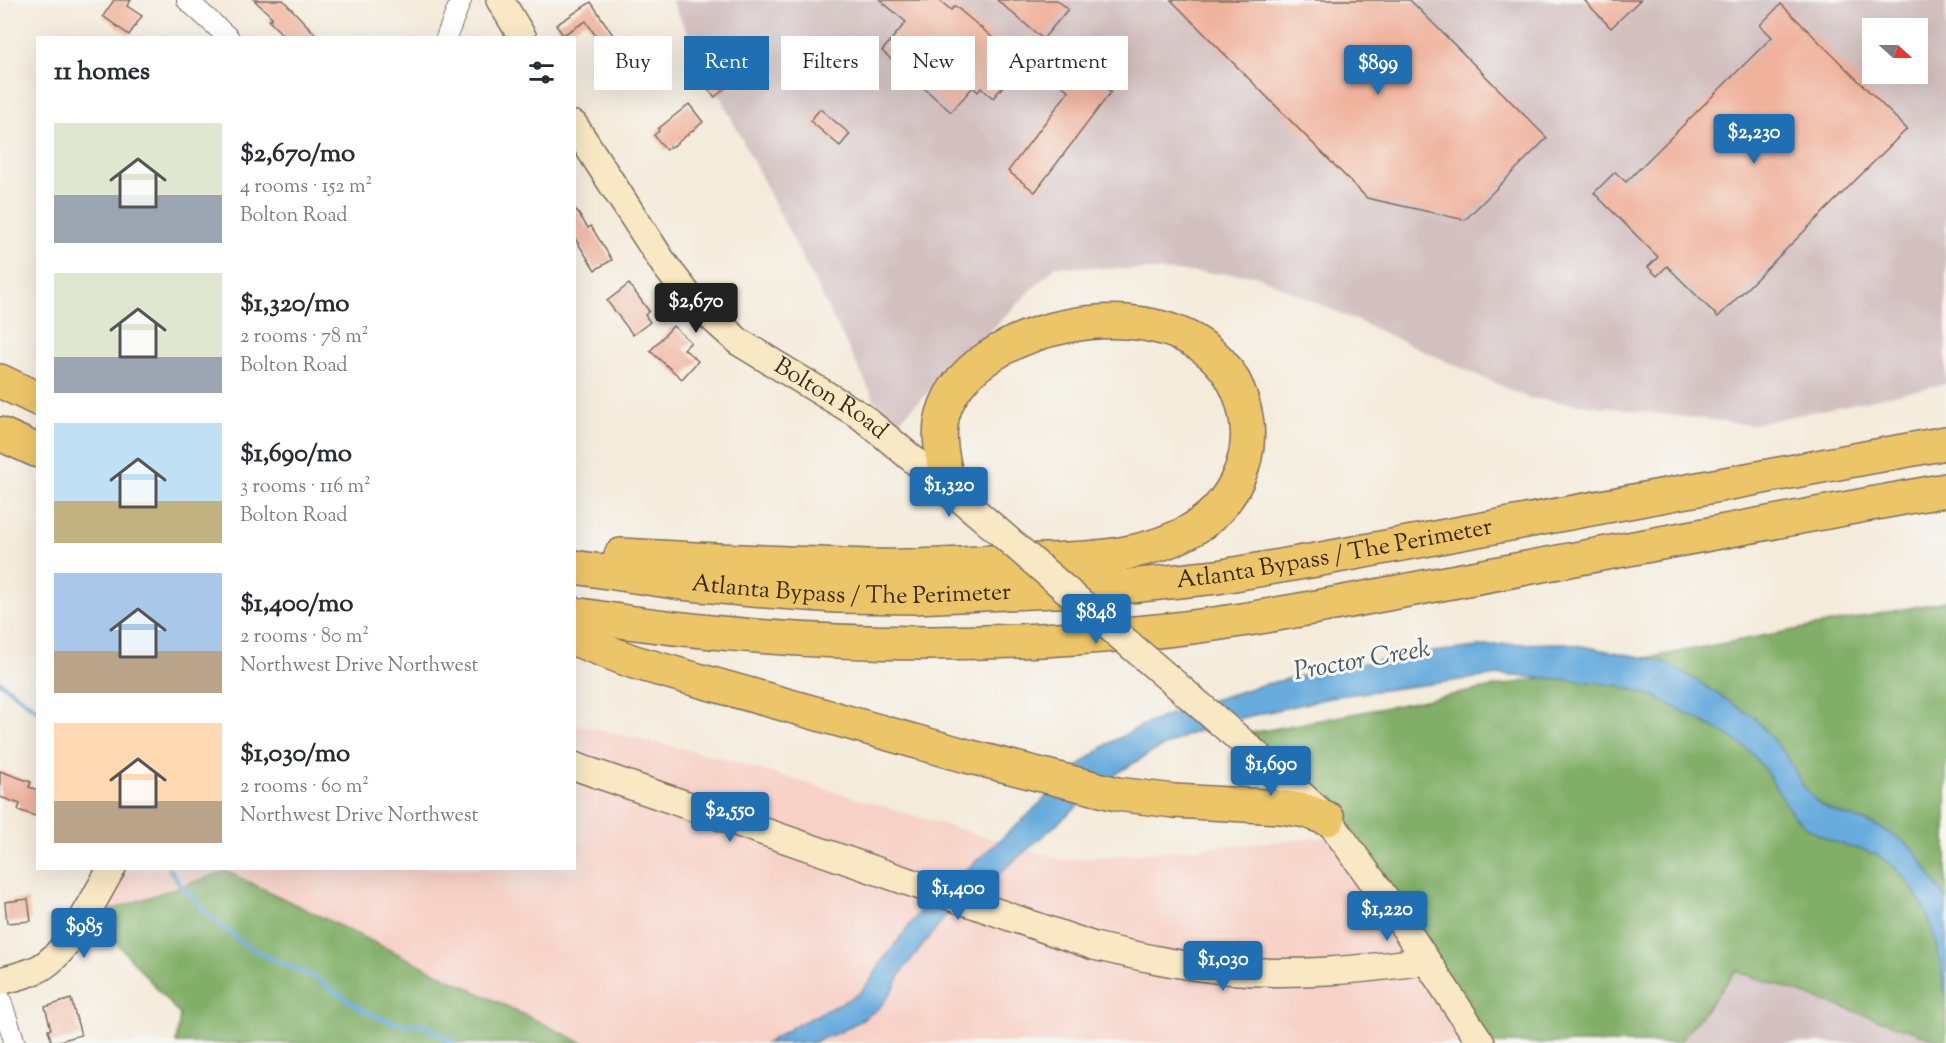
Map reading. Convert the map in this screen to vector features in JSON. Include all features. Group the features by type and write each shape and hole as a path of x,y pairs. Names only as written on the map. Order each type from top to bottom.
{"highway":[{"path":"576,552 728,561 902,566 1091,558 1134,551 1165,542 1190,531 1213,514 1232,491 1242,469 1247,450 1248,428 1244,407 1237,387 1225,368 1210,352 1190,338 1168,329 1140,323 1114,321 1082,323 1052,329 1024,338 998,351 980,363 956,388 945,407 941,427 941,448 950,490"},
{"path":"0,381 36,398"},
{"path":"0,434 36,450"},
{"name":"Atlanta Bypass / The Perimeter","path":"576,567 681,583 836,596 990,595 1101,589 1217,577 1316,560 1946,443"},
{"name":"Atlanta Bypass / The Perimeter","path":"576,614 682,630 839,642 999,642 1138,633 1259,617 1334,604 1946,490"},
{"path":"576,640 634,662 1007,766 1117,794 1174,801 1281,807 1328,819"}],"main road":[{"path":"501,0 522,36"},
{"name":"Bolton Road","path":"576,128 664,264 691,299 739,342 861,416 1245,744 1328,819 1385,898 1481,1043"},
{"path":"576,767 1031,922 1094,946 1160,961 1224,970 1289,973 1353,970 1426,961"},
{"path":"0,981 37,970 54,958 66,945 111,870"}],"street":[{"path":"187,0 227,36"},
{"path":"447,36 461,0"},
{"path":"0,998 15,1043"}],"shaded area":[{"path":"671,0 1946,0 1946,384 1750,425 1528,398 1255,275 1056,266 890,430 717,90 769,90 769,36 689,36"},
{"path":"576,724 715,756 1063,860 1352,835 1473,1043 583,1043 226,871 93,916 113,870 576,870"},
{"path":"1736,971 1942,1043 1679,1043"}],"green space":[{"path":"1946,601 1946,1043 1736,971 1679,1043 1473,1043 1352,835 1225,738"},
{"path":"226,871 583,1043 176,1043 180,1015 93,916"}],"water":[{"path":"1565,643 1662,661 1689,676 1754,717 1788,758 1802,784 1816,801 1831,810 1875,825 1902,840 1916,852 1946,900 1946,1002 1938,948 1926,912 1911,886 1897,869 1876,854 1831,841 1809,829 1793,815 1751,752 1728,735 1656,697 1621,686 1575,680 1499,675 1338,696 1237,719 1192,733 1152,752 1119,772 946,916 903,970 880,1007 840,1032 811,1043 766,1043 859,994 922,909 1027,816 1073,770 1106,745 1143,725 1181,710 1258,686 1335,668 1423,653 1505,644"}],"building":[{"path":"114,0 131,0 127,6 142,16 129,35 103,16"},
{"path":"254,0 283,0 317,36 284,36 269,21 272,17"},
{"path":"880,0 939,0 951,10 955,6 991,36 987,36 987,90 1000,90 993,98 981,88 978,92 975,89 975,36 894,36 906,22"},
{"path":"997,0 1057,0 1068,9 1046,36 1039,36"},
{"path":"1171,0 1410,0 1547,138 1465,220 1367,198"},
{"path":"1584,0 1640,0 1611,28"},
{"path":"591,2 614,36 596,36 586,21 563,35 556,25"},
{"path":"1781,4 1907,129 1718,317 1667,266 1657,276 1648,267 1658,257 1594,193 1615,172 1626,182 1772,37 1760,25"},
{"path":"891,40 891,59 882,51"},
{"path":"709,90 723,90 715,97"},
{"path":"926,90 970,90 951,112"},
{"path":"1108,90 1111,92 1035,192 1008,171 1069,91"},
{"path":"689,104 703,122 666,150 654,135 659,131 658,129"},
{"path":"820,109 850,134 840,146 810,121"},
{"path":"576,210 588,228 591,226 612,260 595,270 576,240"},
{"path":"629,284 649,311 645,315 650,322 633,335 607,301"},
{"path":"673,326 691,342 684,349 698,361 682,379 650,351"},
{"path":"0,771 31,782 29,787 36,789 36,816 18,810 20,804 0,797"},
{"path":"28,899 31,921 7,923 5,902"},
{"path":"71,999 81,1035 52,1043 45,1007"}],"waterway":[{"path":"0,682 36,709"},
{"path":"170,870 179,883 212,919 250,948 316,978 356,1006 377,1017 399,1024 424,1025 453,1043"}],"water label":[{"name":"Proctor Creek","path":"1362,661"}]}
